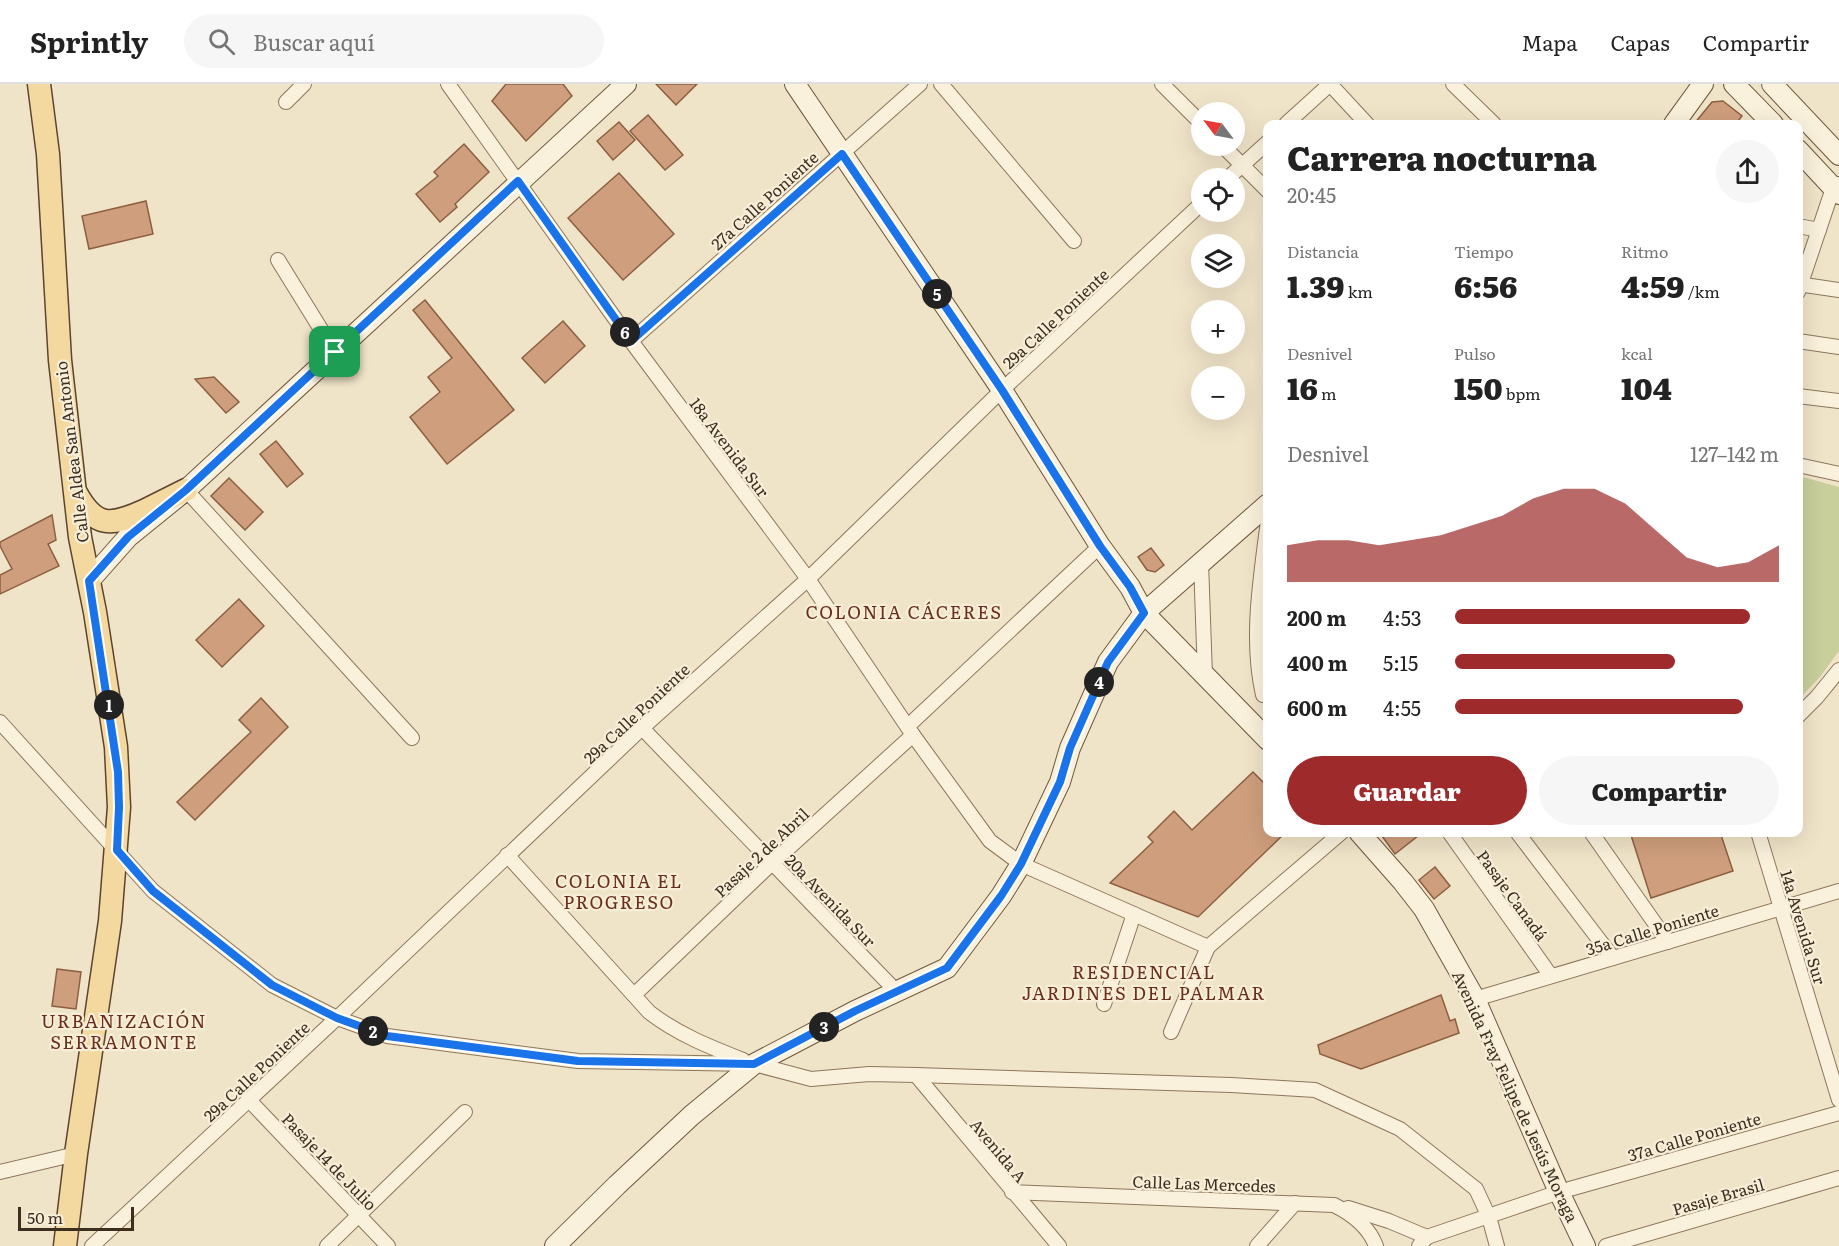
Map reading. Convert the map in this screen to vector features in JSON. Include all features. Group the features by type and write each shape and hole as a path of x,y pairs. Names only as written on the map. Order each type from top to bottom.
{"main road":[{"name":"Calle Aldea San Antonio","path":"39,84 48,154 60,360 80,537 89,581 118,772 119,807 117,850 104,967 64,1246"},
{"path":"75,491 83,507 90,514 98,519 115,522 186,490"}],"street":[{"path":"286,102 304,84"},
{"name":"18a Avenida Sur","path":"448,84 631,341 808,579 910,731 990,841 1021,864 1208,947"},
{"path":"89,581 128,537 186,490 518,181 626,84"},
{"path":"795,84 1002,390 1100,546 1130,587 1144,613 1263,735"},
{"name":"27a Calle Poniente","path":"631,341 920,84"},
{"path":"941,84 1074,241"},
{"path":"1162,84 1191,113"},
{"path":"1290,120 1330,84 1363,120"},
{"path":"1453,84 1490,120"},
{"path":"1677,120 1703,84"},
{"path":"1734,84 1769,120"},
{"path":"1772,84 1839,155"},
{"path":"1239,168 1263,146"},
{"path":"1233,156 1263,186"},
{"path":"1803,275 1837,188 1807,169"},
{"name":"29a Calle Poniente","path":"92,1246 337,1018 642,728 808,579 1002,390 1191,214"},
{"path":"1803,227 1819,230"},
{"path":"278,260 335,352"},
{"path":"1803,286 1839,291"},
{"path":"1803,341 1839,346"},
{"path":"1803,397 1839,401"},
{"path":"1803,466 1839,474"},
{"path":"186,490 412,738"},
{"path":"555,1246 683,1123 754,1064 896,991 947,968 1001,896 1021,864 1060,782 1070,748 1108,662 1144,613 1263,508"},
{"name":"Pasaje 2 de Abril","path":"634,995 1100,546"},
{"path":"1201,562 1204,676"},
{"path":"1263,567 1257,624 1258,668 1263,695"},
{"path":"1803,712 1839,670"},
{"path":"0,722 153,891 272,985 337,1018 387,1036 578,1061 754,1064"},
{"name":"20a Avenida Sur","path":"642,728 896,991"},
{"path":"1171,1032 1208,947 1336,837"},
{"name":"Avenida Fray Felipe de Jesús Moraga","path":"1363,837 1424,909 1475,999 1585,1246"},
{"name":"Pasaje Canadá","path":"1453,837 1551,976"},
{"path":"1521,837 1613,958"},
{"path":"1594,837 1668,942"},
{"name":"14a Avenida Sur","path":"1760,837 1839,1100"},
{"path":"507,855 649,1012 662,1022 697,1041 754,1064 811,1078 869,1074 916,1075 1231,1085 1315,1090 1400,1129 1476,1189 1489,1217 1497,1246"},
{"name":"35a Calle Poniente","path":"1475,999 1839,891"},
{"path":"1104,1004 1134,914"},
{"name":"Avenida A","path":"916,1075 1059,1246"},
{"name":"Pasaje 14 de Julio","path":"248,1099 388,1246"},
{"path":"327,1246 465,1112"},
{"name":"37a Calle Poniente","path":"1423,1242 1559,1192 1839,1113"},
{"path":"0,1172 76,1154"},
{"name":"Pasaje Brasil","path":"1606,1246 1839,1178"},
{"name":"Calle Las Mercedes","path":"1012,1192 1334,1205 1389,1221 1423,1242"},
{"path":"1257,1246 1295,1203"},
{"path":"1334,1205 1356,1218 1374,1238 1376,1246"}],"green space":[{"path":"1803,477 1839,487 1839,651 1820,677 1803,695"}],"building":[{"path":"506,84 563,84 572,96 526,141 492,101"},
{"path":"656,84 697,84 676,105"},
{"path":"1723,101 1742,116 1739,120 1697,120 1712,102"},
{"path":"648,115 683,155 665,170 630,131"},
{"path":"619,122 635,140 613,160 597,141"},
{"path":"464,144 489,172 455,204 457,207 440,222 416,194 438,176 434,172"},
{"path":"619,173 674,234 623,280 568,218"},
{"path":"146,201 153,234 89,249 82,216"},
{"path":"425,300 514,410 447,464 410,417 440,392 428,377 452,358 413,310"},
{"path":"563,321 585,346 545,383 522,358"},
{"path":"214,377 239,402 226,413 195,379"},
{"path":"276,441 303,474 287,487 260,454"},
{"path":"229,478 263,512 245,530 211,496"},
{"path":"52,515 56,540 48,544 59,566 0,594 0,575 12,569 0,542"},
{"path":"1151,548 1164,565 1155,572 1147,570 1138,557"},
{"path":"239,599 264,626 222,667 196,640"},
{"path":"261,698 288,727 195,820 177,802 251,732 239,720"},
{"path":"1253,772 1263,782 1263,837 1281,837 1198,917 1110,883 1153,842 1148,837 1174,811 1192,830"},
{"path":"1383,837 1417,837 1395,854"},
{"path":"1632,837 1722,837 1733,871 1651,898"},
{"path":"1435,867 1450,886 1434,899 1419,880"},
{"path":"57,969 81,972 76,1009 52,1006"},
{"path":"1441,995 1450,1021 1455,1019 1459,1033 1361,1069 1320,1054 1318,1045"}],"district":[{"name":"COLONIA CÁCERES","path":"904,611"},
{"name":"COLONIA EL PROGRESO","path":"619,890"},
{"name":"RESIDENCIAL JARDINES DEL PALMAR","path":"1144,981"},
{"name":"URBANIZACIÓN SERRAMONTE","path":"124,1030"}],"route":[{"path":"842,154 1002,390 1100,546 1130,587 1144,613 1108,662 1070,748 1060,782 1021,864 1001,896 947,968 855,1011 754,1064 578,1061 387,1036 337,1018 272,985 153,891 117,850 119,807 116,747 89,581 128,537 186,490 335,352 518,181 631,341 842,154"}]}
